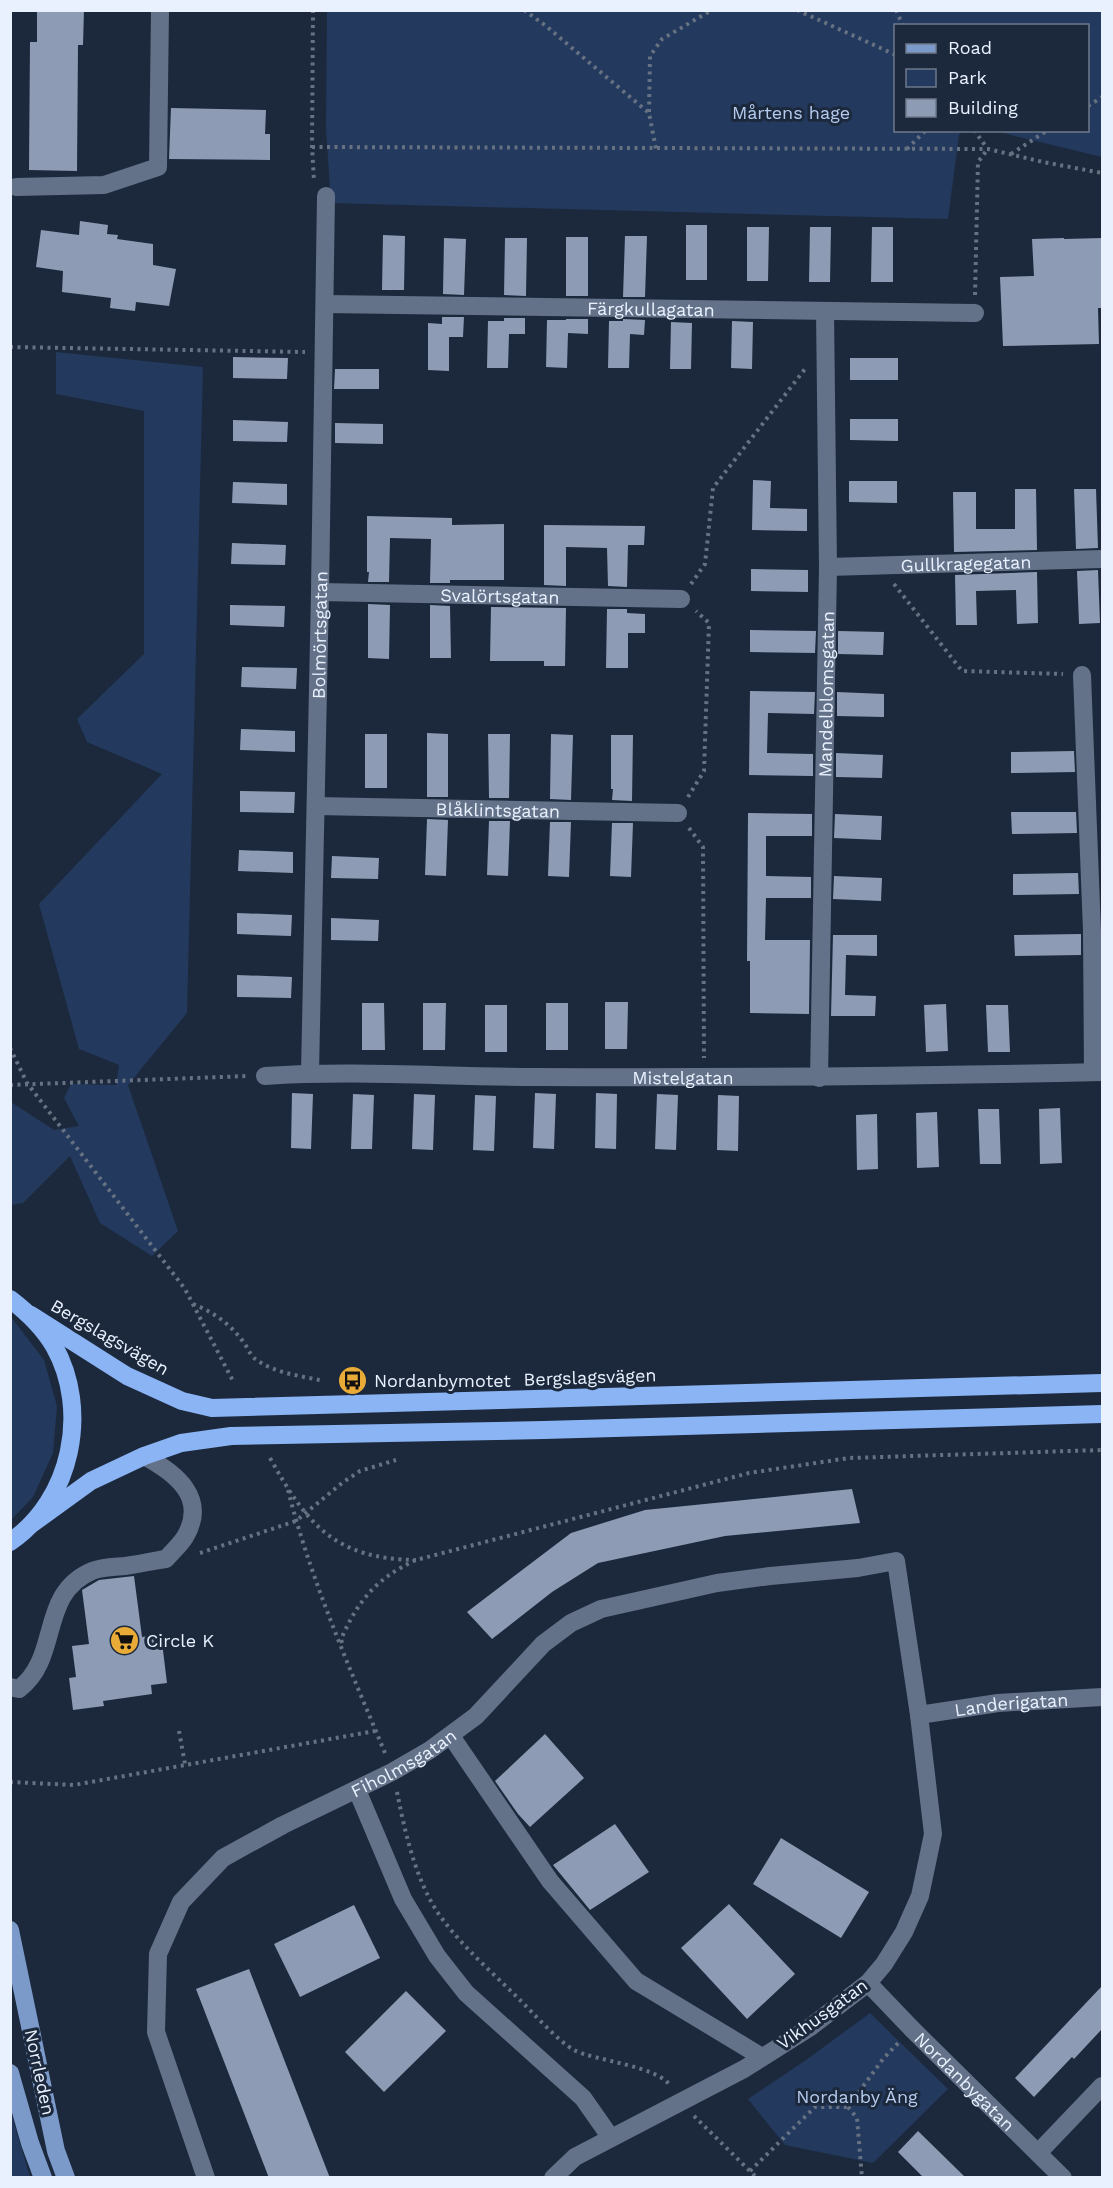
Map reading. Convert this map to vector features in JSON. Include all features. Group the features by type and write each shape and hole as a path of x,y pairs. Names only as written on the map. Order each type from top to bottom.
{"highway":[{"path":"10,1299 31,1315 54,1346 68,1381 74,1419 69,1456 56,1492 22,1533"},
{"name":"Bergslagsvägen","path":"31,1315 127,1376 182,1401 212,1408 1102,1383"},
{"path":"22,1533 91,1481 144,1456 182,1443 231,1436 1102,1414"}],"main road":[{"path":"10,1552 22,1533"},
{"name":"Norrleden","path":"10,1930 56,2151 66,2178"},
{"name":"Norrleden","path":"10,2073 30,2143 43,2178"}],"street":[{"path":"16,187 104,185 158,167 160,10"},
{"name":"Bolmörtsgatan","path":"310,1073 326,196"},
{"name":"Färgkullagatan","path":"325,304 975,313"},
{"name":"Mandelblomsgatan","path":"819,1077 828,567 825,311"},
{"name":"Gullkragegatan","path":"828,567 1102,559"},
{"name":"Svalörtsgatan","path":"320,592 681,599"},
{"path":"1082,675 1098,1072"},
{"name":"Blåklintsgatan","path":"316,806 678,813"},
{"name":"Mistelgatan","path":"265,1076 310,1073 535,1077 819,1077 1098,1072"},
{"path":"10,1687 19,1689 29,1681 41,1660 58,1604 74,1580 95,1569 166,1559 185,1538 194,1513 187,1489 168,1469 144,1456"},
{"name":"Vikhusgatan","path":"553,2178 575,2157 744,2069 809,2028 868,1983 884,1964 904,1932 920,1896 933,1834 919,1715 896,1561"},
{"name":"Fiholmsgatan","path":"206,2178 156,2032 158,1954 181,1902 223,1858 283,1825 392,1772 451,1736 476,1716 543,1644 571,1623 601,1609 717,1583 858,1568 896,1561"},
{"name":"Landerigatan","path":"919,1715 998,1703 1102,1697"},
{"path":"451,1736 550,1881 636,1981 762,2057"},
{"path":"357,1790 404,1899 436,1956 466,1993 583,2098 611,2138"},
{"name":"Nordanbygatan","path":"868,1983 1063,2178"},
{"path":"1038,2153 1102,2086"}],"path":[{"path":"314,10 312,147 315,191 326,196"},
{"path":"524,10 650,113"},
{"path":"656,149 650,113 650,56 662,39 712,10"},
{"path":"797,10 894,54"},
{"path":"896,10 902,24"},
{"path":"1089,105 1102,97"},
{"path":"906,150 924,132"},
{"path":"975,132 988,149"},
{"path":"1010,154 1045,132"},
{"path":"312,147 988,149 1102,172"},
{"path":"975,313 978,162 988,149"},
{"path":"704,1077 704,847 678,813 704,771 709,623 681,599 705,564 713,488 825,343"},
{"path":"10,347 324,352"},
{"path":"879,565 962,671 1082,675"},
{"path":"10,1048 27,1083 185,1289 233,1381"},
{"path":"10,1085 265,1076"},
{"path":"193,1304 207,1310 223,1322 241,1338 253,1357 270,1367 324,1381"},
{"path":"350,1669 341,1639 351,1616 378,1582 417,1560 749,1473 849,1458 1102,1450"},
{"path":"270,1458 305,1514 337,1541 359,1551 393,1560 417,1560"},
{"path":"200,1553 296,1521 360,1471 396,1460"},
{"path":"288,1490 296,1521 350,1669 392,1772 406,1834 429,1898 439,1914 462,1943 544,2024 574,2050 646,2071 669,2083 678,2102 757,2178"},
{"path":"179,1731 185,1764"},
{"path":"10,1782 74,1785 375,1731"},
{"path":"848,2107 883,2059 912,2029"},
{"path":"750,2171 815,2108 848,2107"},
{"path":"848,2107 857,2118 861,2178"}],"green space":[{"name":"Mårtens hage","path":"327,11 1102,11 1102,157 1002,132 1089,132 1089,24 894,24 894,132 961,132 948,219 331,203 326,128"},
{"path":"56,352 203,367 187,1013 128,1085 178,1231 152,1256 100,1223 70,1156 23,1203 11,1205 11,1102 54,1130 79,1126 64,1098 71,1084 116,1085 119,1065 79,1049 39,904 162,774 87,742 77,719 144,654 144,411 56,394"},
{"path":"11,1317 44,1360 57,1406 53,1453 33,1497 11,1520"},
{"name":"Nordanby Äng","path":"870,2013 948,2089 873,2163 785,2145 748,2099"},
{"path":"11,2113 30,2177 11,2177"}],"building":[{"path":"37,10 84,10 83,45 78,45 77,171 29,170 30,42 37,42"},
{"path":"171,108 266,110 265,134 270,134 270,160 169,159"},
{"path":"80,221 108,225 107,234 118,235 117,239 153,244 153,265 176,269 169,306 136,302 135,311 110,308 111,298 62,292 63,271 36,267 41,230 79,235"},
{"path":"686,225 707,225 707,280 686,280"},
{"path":"747,227 769,227 768,281 747,281"},
{"path":"810,227 831,227 830,282 809,282"},
{"path":"872,227 893,227 893,282 871,282"},
{"path":"383,235 405,236 404,290 382,290"},
{"path":"625,236 647,236 645,297 623,297"},
{"path":"566,237 588,237 588,296 566,296"},
{"path":"444,238 466,239 464,295 443,294"},
{"path":"505,238 527,238 526,296 504,295"},
{"path":"1102,238 1102,308 1098,308 1099,344 1003,346 1000,277 1034,276 1032,239"},
{"path":"442,317 464,317 463,337 449,337 449,371 428,370 428,323 442,324"},
{"path":"504,318 525,318 525,334 509,334 508,368 487,368 488,321 504,321"},
{"path":"588,319 588,334 568,333 567,368 546,367 547,320"},
{"path":"623,319 645,320 644,335 630,334 629,368 608,368 609,321 623,321"},
{"path":"732,321 753,322 752,369 731,368"},
{"path":"671,322 692,323 691,369 670,369"},
{"path":"233,357 288,358 287,379 233,378"},
{"path":"850,358 898,358 898,380 850,380"},
{"path":"335,369 379,369 379,389 334,389"},
{"path":"850,419 898,419 898,441 850,440"},
{"path":"233,420 288,422 287,442 233,441"},
{"path":"335,423 383,424 383,444 335,443"},
{"path":"753,480 771,481 770,508 807,509 807,531 752,530"},
{"path":"849,481 897,481 897,503 849,502"},
{"path":"233,482 287,484 287,505 232,503"},
{"path":"1015,489 1036,489 1037,550 954,552 953,492 976,492 976,529 1015,529"},
{"path":"1074,489 1096,489 1098,548 1076,549"},
{"path":"367,516 452,518 452,525 504,524 504,580 450,580 450,583 430,583 431,539 390,538 389,582 368,582"},
{"path":"544,525 645,526 644,545 628,545 627,587 608,586 607,548 566,547 566,586 544,585"},
{"path":"232,543 286,545 285,565 231,564"},
{"path":"751,569 808,570 808,592 751,591"},
{"path":"1098,570 1100,623 1079,624 1077,571"},
{"path":"1037,572 1038,623 1017,624 1016,590 976,591 977,625 956,625 955,575"},
{"path":"368,604 390,605 389,659 368,658"},
{"path":"230,605 285,606 284,627 230,625"},
{"path":"430,605 450,606 451,658 430,658"},
{"path":"491,607 566,608 565,666 544,666 544,661 490,661"},
{"path":"607,609 627,609 627,613 645,614 645,633 628,633 628,668 606,668"},
{"path":"750,630 816,631 815,653 750,652"},
{"path":"838,631 884,632 883,655 838,654"},
{"path":"242,667 297,668 296,689 241,687"},
{"path":"750,691 815,692 814,714 768,713 767,753 813,754 813,776 749,775"},
{"path":"837,692 884,694 884,717 837,716"},
{"path":"241,729 295,731 295,752 240,750"},
{"path":"427,733 448,734 448,797 427,797"},
{"path":"365,734 387,734 387,788 365,788"},
{"path":"488,734 510,734 509,798 489,798"},
{"path":"551,734 573,735 571,800 550,799"},
{"path":"611,735 633,735 632,801 612,800"},
{"path":"1074,751 1075,772 1011,773 1011,752"},
{"path":"836,753 883,755 882,778 836,777"},
{"path":"240,791 295,792 294,813 240,812"},
{"path":"1011,812 1076,812 1077,833 1012,834"},
{"path":"748,813 812,814 812,836 766,836 766,876 811,877 811,898 766,898 765,940 810,940 809,1014 750,1013 750,961 747,961"},
{"path":"835,814 882,816 881,840 834,838"},
{"path":"427,819 448,820 446,876 425,875"},
{"path":"489,821 510,821 508,876 487,875"},
{"path":"550,822 571,822 569,877 548,876"},
{"path":"612,823 633,823 631,877 610,876"},
{"path":"239,850 293,852 293,873 238,871"},
{"path":"332,856 379,858 378,879 331,878"},
{"path":"1078,873 1079,894 1013,895 1013,874"},
{"path":"834,876 882,878 881,901 833,899"},
{"path":"237,913 292,915 291,936 237,934"},
{"path":"331,918 379,920 378,941 331,940"},
{"path":"1081,934 1081,955 1015,956 1014,935"},
{"path":"833,935 877,935 877,956 846,955 845,995 876,996 875,1016 831,1016"},
{"path":"237,975 292,977 291,998 237,997"},
{"path":"605,1002 628,1002 627,1049 605,1049"},
{"path":"362,1003 384,1003 385,1050 362,1050"},
{"path":"423,1003 446,1003 445,1050 423,1050"},
{"path":"546,1003 568,1003 568,1050 546,1050"},
{"path":"946,1004 948,1051 926,1052 924,1005"},
{"path":"485,1005 507,1005 507,1052 485,1052"},
{"path":"986,1005 1008,1005 1010,1052 988,1052"},
{"path":"292,1093 313,1094 311,1149 291,1148"},
{"path":"535,1093 556,1094 554,1149 533,1148"},
{"path":"596,1093 617,1094 616,1149 595,1148"},
{"path":"353,1094 374,1095 372,1149 351,1149"},
{"path":"414,1094 435,1095 433,1150 412,1149"},
{"path":"657,1094 678,1095 676,1150 655,1149"},
{"path":"475,1095 496,1096 494,1151 473,1150"},
{"path":"718,1095 739,1096 738,1151 717,1150"},
{"path":"1060,1108 1062,1163 1040,1164 1039,1109"},
{"path":"978,1109 999,1109 1001,1164 980,1164"},
{"path":"937,1112 939,1167 917,1168 916,1113"},
{"path":"877,1114 878,1169 857,1170 856,1115"},
{"path":"852,1489 860,1523 725,1536 598,1563 552,1592 492,1639 467,1612 571,1533 645,1510"},
{"name":"Circle K","path":"134,1576 142,1637 161,1634 167,1683 151,1685 152,1694 103,1701 104,1706 73,1710 69,1678 76,1677 72,1646 89,1644 82,1590 99,1580"},
{"path":"545,1734 584,1778 530,1827 495,1781"},
{"path":"615,1824 649,1872 590,1910 553,1865"},
{"path":"781,1838 869,1892 841,1938 753,1884"},
{"path":"729,1904 795,1974 747,2019 681,1948"},
{"path":"354,1905 380,1958 300,1997 274,1944"},
{"path":"249,1969 330,2178 269,2178 196,1989"},
{"path":"1102,1986 1102,2029 1034,2097 1015,2078"},
{"path":"406,1991 446,2031 384,2092 345,2052"},
{"path":"918,2131 966,2178 924,2178 898,2152"}],"place":[{"name":"Nordanbymotet","path":"353,1380"},
{"name":"Circle K","path":"125,1640"}]}
